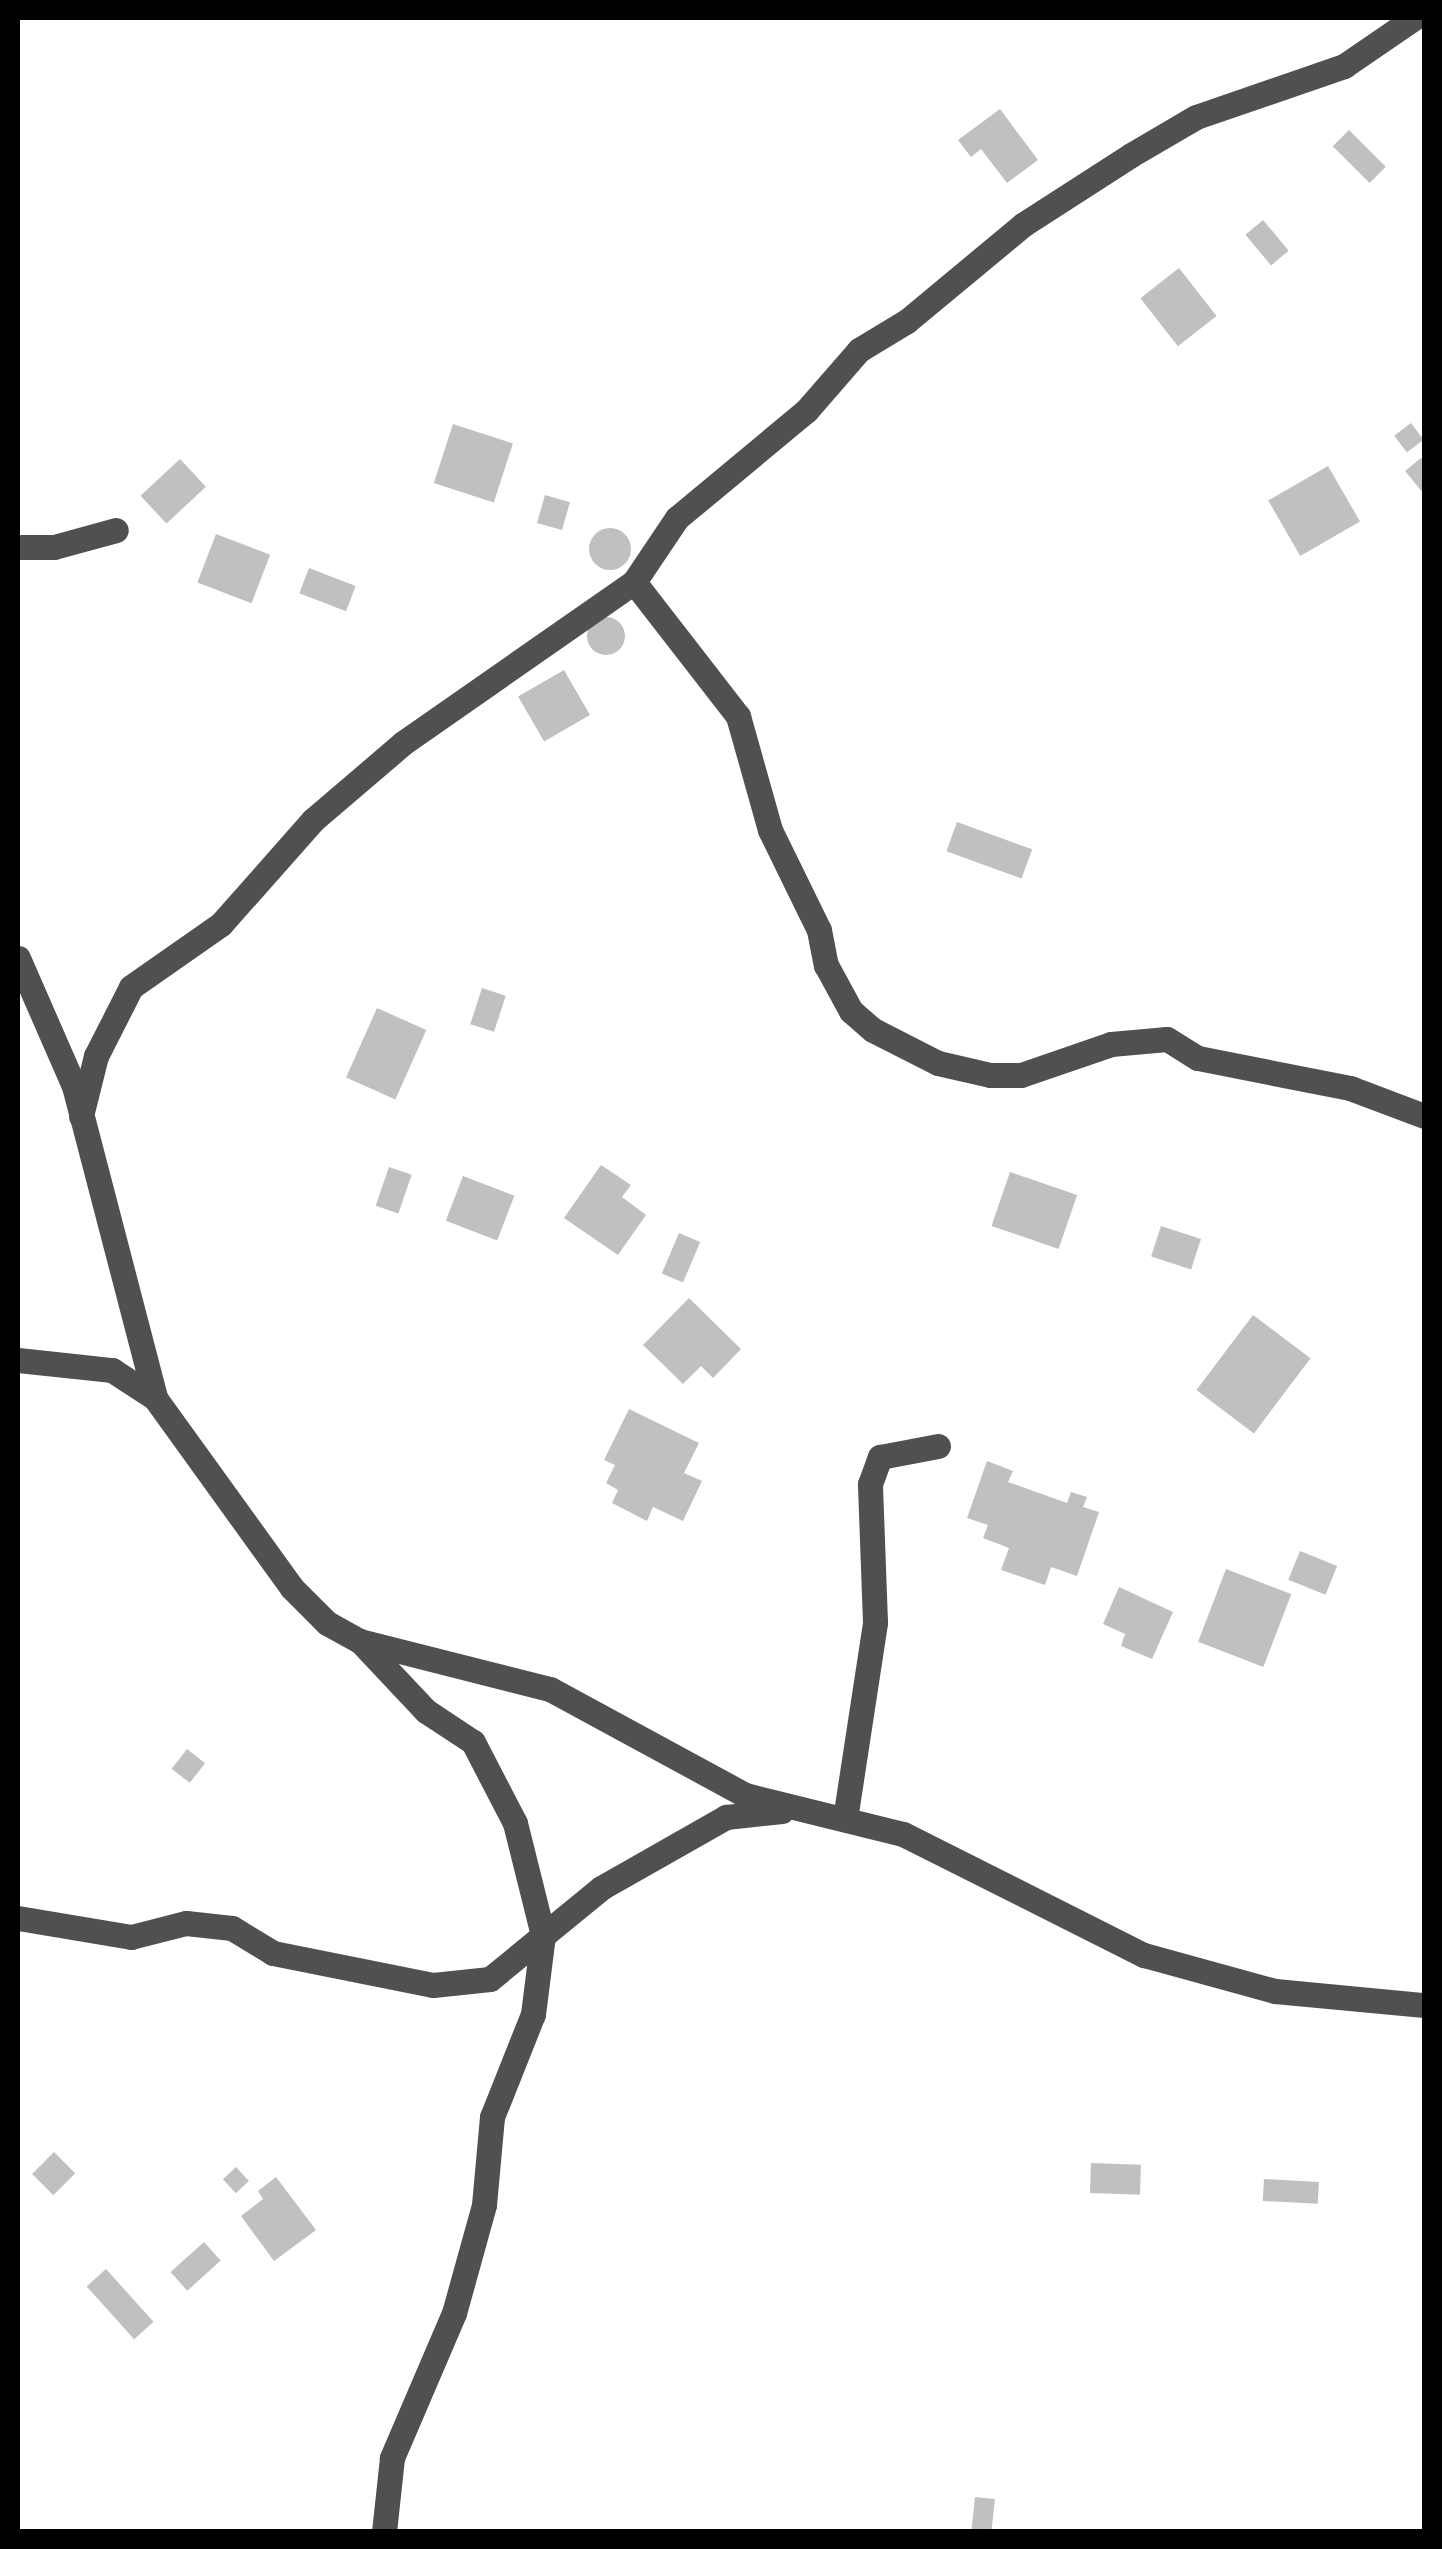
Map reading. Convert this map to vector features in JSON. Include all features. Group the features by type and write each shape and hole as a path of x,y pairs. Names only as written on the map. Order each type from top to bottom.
{"street":[{"path":"81,1116 102,1042 131,988 221,924 313,820 403,742 634,582 677,518 806,411 860,350 907,322 1024,224 1196,117 1344,66 1414,18"},
{"path":"18,547 54,547 116,530"},
{"path":"634,582 738,716 770,830 819,930 826,966 851,1012 873,1030 963,1073 990,1075 1021,1075 1111,1044 1167,1039 1198,1058 1350,1088 1424,1116"},
{"path":"18,958 81,1116 155,1398 292,1588 327,1623 360,1641 550,1689 745,1795 788,1810 846,1819 962,1858 1144,1954 1275,1991 1424,2006"},
{"path":"18,1360 112,1370 155,1398"},
{"path":"846,1819 876,1622 870,1484 880,1457 938,1446"},
{"path":"360,1641 426,1711 472,1742 515,1823 544,1935 534,2014 492,2117 484,2205 454,2313 392,2458 384,2532"},
{"path":"18,1918 131,1936 186,1922 232,1928 272,1953 433,1985 490,1979 601,1888 726,1817 788,1810"}],"building":[{"path":"1000,109 1038,160 1007,183 981,149 971,157 958,140"},
{"path":"1349,130 1386,167 1370,183 1333,146"},
{"path":"1263,220 1289,251 1271,265 1245,235"},
{"path":"1179,268 1217,316 1178,346 1140,298"},
{"path":"1411,423 1424,440 1407,452 1394,436"},
{"path":"453,424 513,443 494,502 434,483"},
{"path":"1421,458 1424,463 1424,494 1405,471"},
{"path":"180,459 206,487 166,524 141,496"},
{"path":"1328,466 1360,521 1300,556 1268,500"},
{"path":"545,495 570,502 562,530 537,523"},
{"path":"610,528 625,534 631,549 625,564 610,570 595,564 589,549 595,534"},
{"path":"216,534 270,555 252,603 197,583"},
{"path":"309,568 356,586 346,611 299,593"},
{"path":"606,617 619,623 625,636 619,649 606,655 593,649 587,636 593,623"},
{"path":"564,670 590,715 544,742 518,696"},
{"path":"957,822 1032,849 1022,878 946,851"},
{"path":"482,988 506,996 494,1032 470,1024"},
{"path":"377,1008 426,1030 395,1099 346,1077"},
{"path":"601,1165 631,1185 622,1197 646,1215 618,1255 564,1218"},
{"path":"389,1167 412,1175 398,1214 376,1206"},
{"path":"1010,1172 1077,1195 1059,1249 991,1226"},
{"path":"463,1176 514,1196 497,1241 446,1221"},
{"path":"1161,1226 1201,1239 1191,1269 1151,1256"},
{"path":"679,1233 700,1242 683,1282 662,1274"},
{"path":"689,1298 741,1349 713,1378 701,1366 683,1384 643,1345"},
{"path":"1253,1315 1311,1358 1254,1433 1196,1390"},
{"path":"629,1409 699,1443 684,1473 702,1481 683,1521 653,1507 647,1521 612,1503 618,1490 606,1483 615,1465 604,1460"},
{"path":"987,1461 1013,1471 1008,1482 1067,1503 1071,1492 1087,1497 1083,1507 1099,1512 1077,1576 1051,1567 1045,1585 1001,1570 1009,1548 983,1538 988,1525 967,1518"},
{"path":"1300,1551 1337,1566 1325,1595 1288,1580"},
{"path":"1226,1569 1291,1594 1263,1667 1198,1642"},
{"path":"1119,1587 1173,1612 1152,1659 1121,1646 1125,1634 1103,1624"},
{"path":"187,1749 205,1763 190,1783 172,1769"},
{"path":"54,2152 75,2173 53,2195 32,2174"},
{"path":"1091,2163 1141,2165 1140,2195 1090,2193"},
{"path":"236,2167 249,2181 236,2193 223,2179"},
{"path":"276,2177 316,2230 274,2261 241,2216 263,2199 258,2191"},
{"path":"1264,2179 1319,2182 1318,2204 1263,2201"},
{"path":"204,2242 221,2261 187,2291 171,2272"},
{"path":"106,2269 154,2322 134,2339 87,2286"},
{"path":"975,2497 995,2499 991,2532 971,2532"}]}
